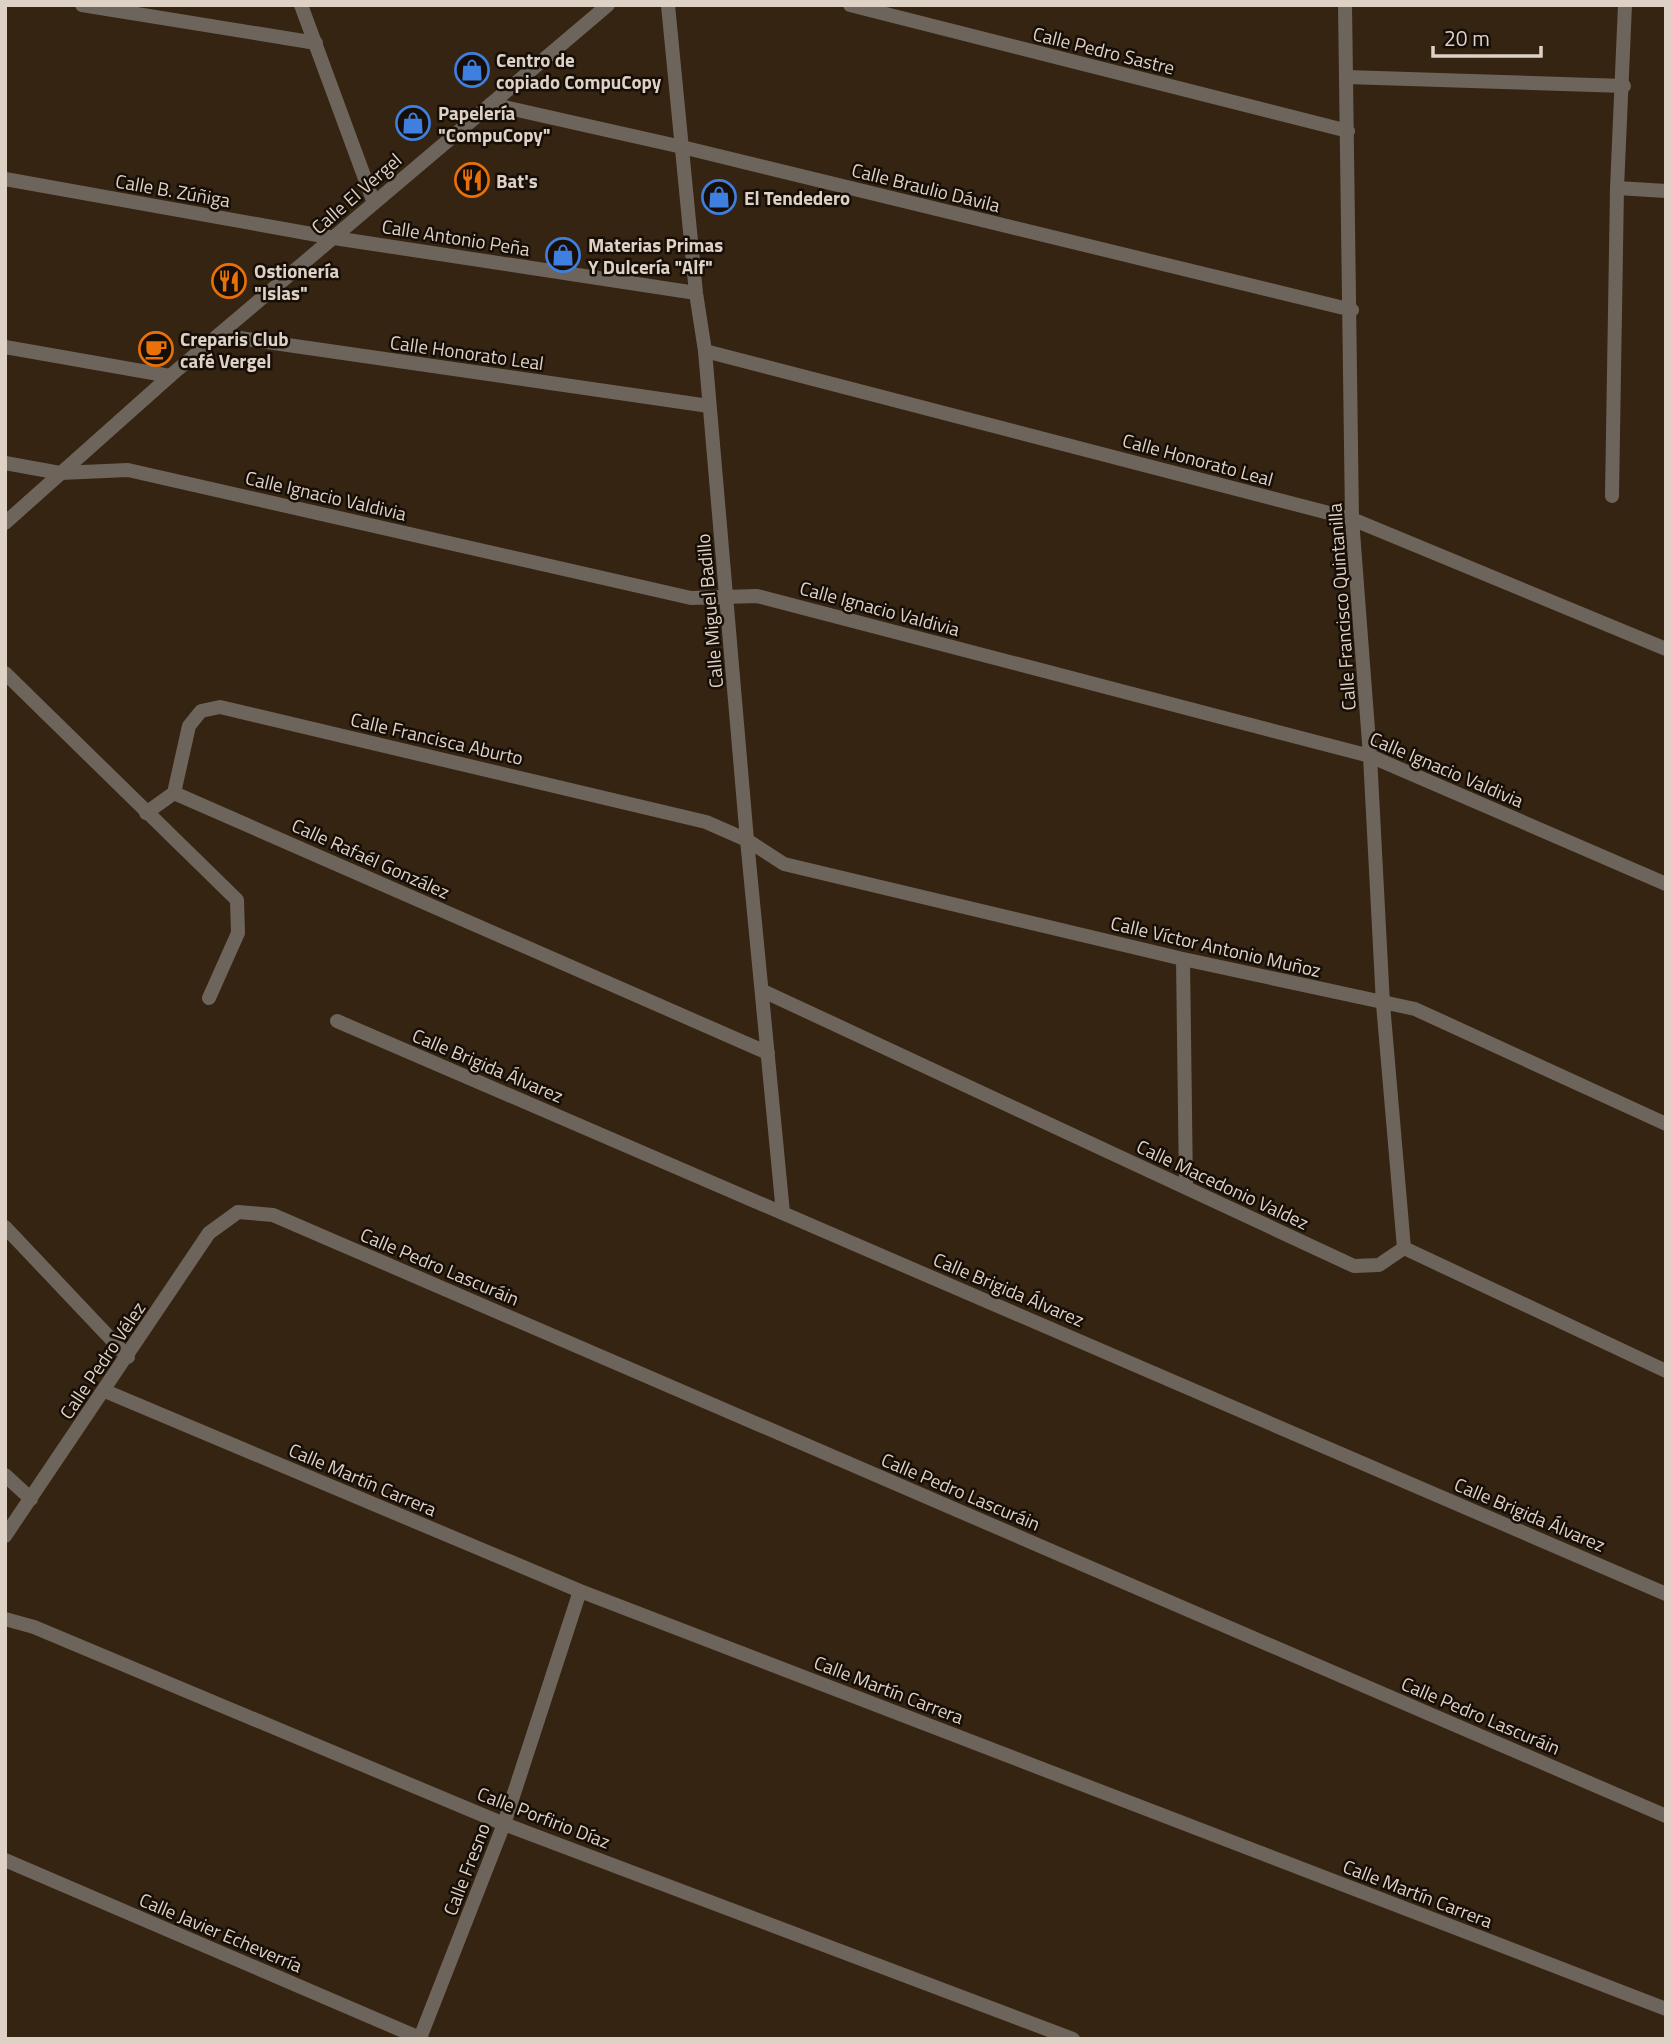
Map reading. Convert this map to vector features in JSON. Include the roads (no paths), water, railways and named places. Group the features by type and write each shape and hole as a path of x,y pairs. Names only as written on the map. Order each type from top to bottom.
{"street":[{"path":"82,5 316,43"},
{"path":"301,5 374,203"},
{"name":"Calle El Vergel","path":"5,523 170,376 608,5"},
{"name":"Calle Miguel Badillo","path":"668,5 729,597 747,840 783,1213"},
{"name":"Calle Pedro Sastre","path":"850,5 1348,131"},
{"name":"Calle Francisco Quintanilla","path":"1345,5 1352,310 1352,519 1370,755 1383,1004 1404,1248"},
{"path":"1612,496 1617,188 1624,86 1625,5"},
{"path":"1346,77 1624,86"},
{"name":"Calle Braulio Dávila","path":"491,104 682,147 1352,310"},
{"name":"Calle B. Zúñiga","path":"5,179 334,239"},
{"path":"1617,188 1666,191"},
{"name":"Calle Antonio Peña","path":"334,239 696,293"},
{"name":"Calle Honorato Leal","path":"219,335 709,406"},
{"path":"5,347 170,376"},
{"name":"Calle Honorato Leal","path":"705,351 1352,519 1666,649"},
{"name":"Calle Ignacio Valdivia","path":"5,463 60,473 128,470 691,597 757,596 1370,755 1666,884"},
{"path":"5,673 237,901 238,933 209,998"},
{"name":"Calle Francisca Aburto","path":"174,793 189,726 201,711 220,707 706,822 747,840"},
{"path":"146,813 174,793"},
{"name":"Calle Rafaél González","path":"174,793 768,1053"},
{"name":"Calle Víctor Antonio Muñoz","path":"747,840 784,863 1183,959 1415,1009 1666,1124"},
{"path":"1183,959 1186,1187"},
{"name":"Calle Macedonio Valdez","path":"763,991 1354,1266 1378,1265 1404,1248"},
{"name":"Calle Brigida Álvarez","path":"337,1021 1666,1594"},
{"name":"Calle Pedro Vélez","path":"5,1536 209,1233 238,1212"},
{"name":"Calle Pedro Lascuráin","path":"238,1212 273,1215 1666,1816"},
{"path":"5,1227 128,1357"},
{"path":"1404,1248 1666,1371"},
{"name":"Calle Martín Carrera","path":"105,1391 580,1591 1666,2009"},
{"path":"5,1475 31,1499"},
{"name":"Calle Fresno","path":"421,2038 504,1824 580,1591"},
{"name":"Calle Porfirio Díaz","path":"5,1619 34,1627 504,1824 1073,2039"},
{"name":"Calle Javier Echeverría","path":"5,1860 421,2038"}],"place":[{"name":"Centro de copiado CompuCopy","path":"472,70"},
{"name":"Papelería \"CompuCopy\"","path":"413,123"},
{"name":"Bat's","path":"472,180"},
{"name":"El Tendedero","path":"719,197"},
{"name":"Materias Primas Y Dulcería \"Alf\"","path":"563,255"},
{"name":"Ostionería \"Islas\"","path":"229,281"},
{"name":"Creparis Club café Vergel","path":"156,349"}]}
